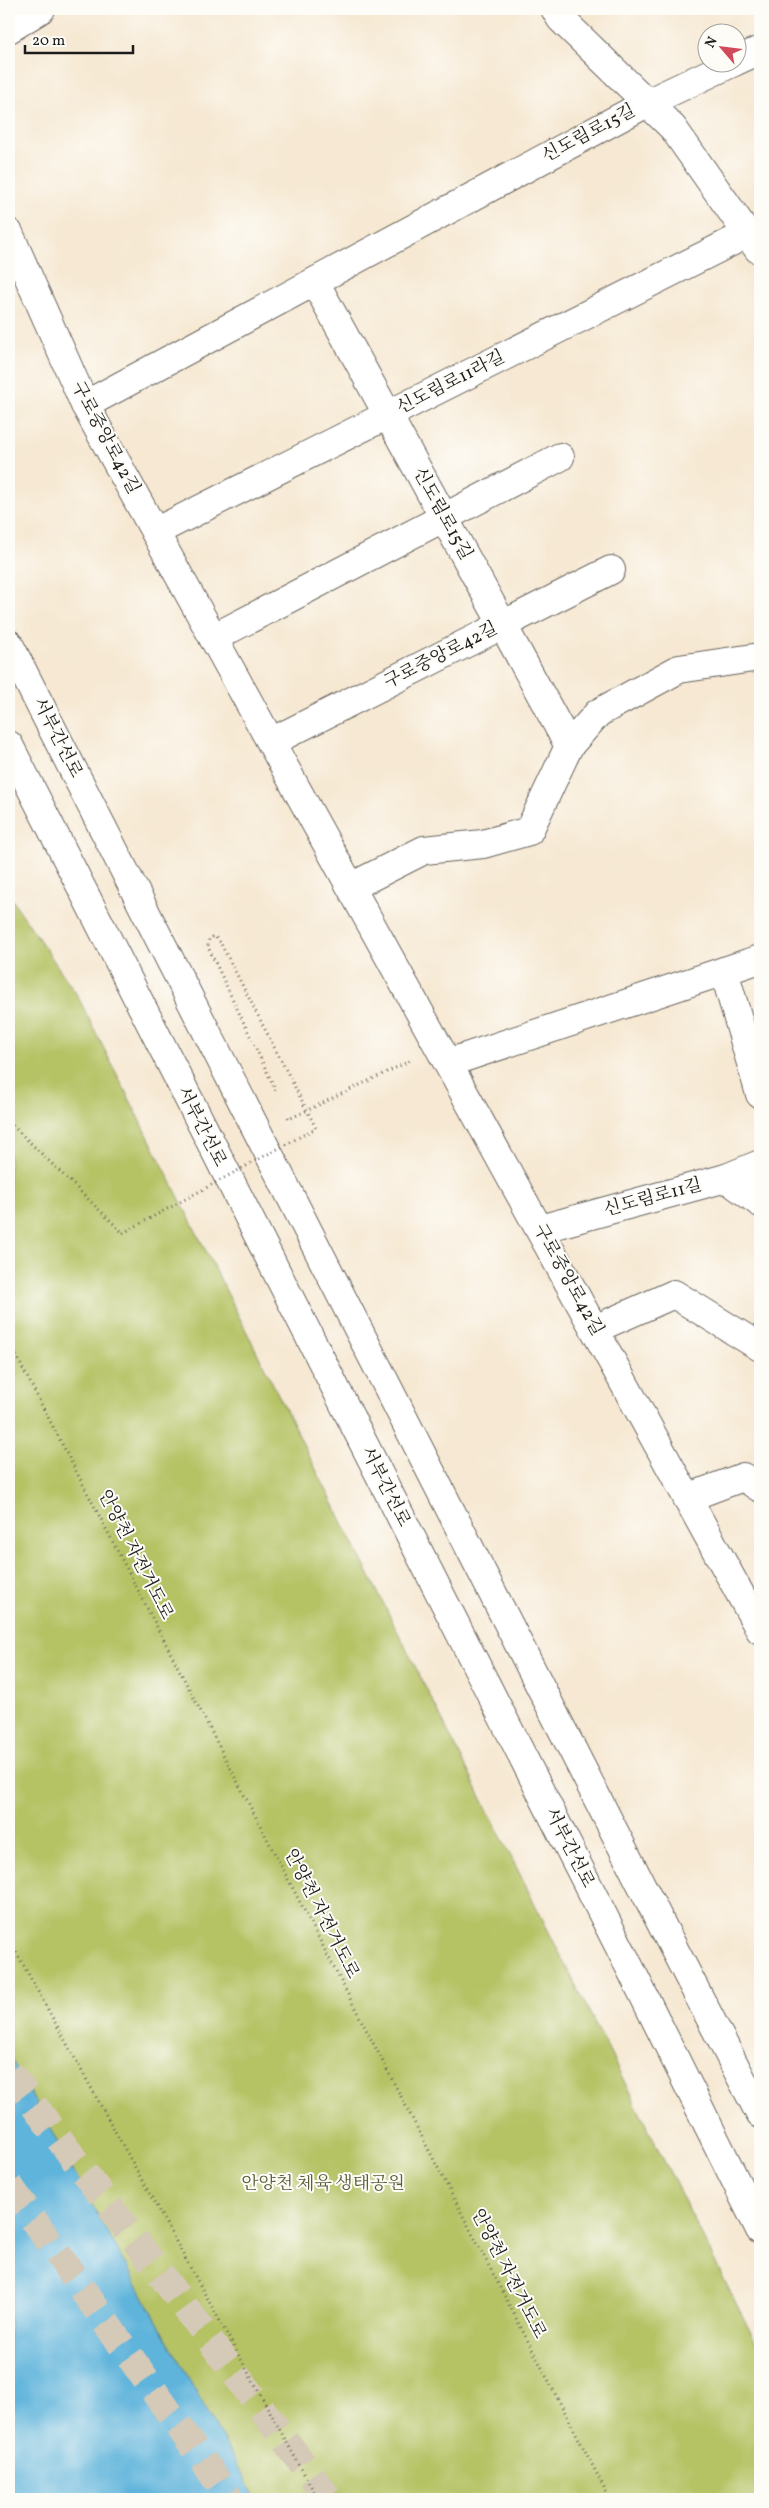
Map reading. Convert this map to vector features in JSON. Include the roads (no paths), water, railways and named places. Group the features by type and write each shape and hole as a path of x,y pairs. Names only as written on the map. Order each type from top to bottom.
{"street":[{"path":"9,29 41,9"},
{"name":"신도림로11라길","path":"155,532 388,415 756,243 673,128 561,19 555,9"},
{"name":"신도림로15길","path":"746,57 760,50"},
{"name":"신도림로15길","path":"85,404 647,104 714,72"},
{"name":"구로중앙로42길","path":"9,232 85,404 760,1630"},
{"name":"신도림로15길","path":"315,282 569,746"},
{"path":"213,638 560,457"},
{"name":"구로중앙로42길","path":"270,742 611,570"},
{"name":"서부간선로","path":"9,644 662,1926 760,2114"},
{"path":"351,887 424,850 482,844 529,831 569,746 598,713 679,669 760,657"},
{"name":"서부간선로","path":"9,745 760,2230"},
{"path":"444,1055 724,972 760,959"},
{"path":"724,972 760,1094"},
{"path":"726,1178 760,1164"},
{"name":"신도림로11길","path":"540,1229 726,1178 760,1203"},
{"path":"595,1329 674,1294 760,1347"},
{"path":"688,1498 743,1477 760,1488"}],"water":[{"path":"9,2055 256,2499 9,2499"}],"tunnel":[{"path":"9,2072 329,2499"},
{"path":"9,2185 230,2499"}],"park label":[{"name":"안양천 체육 생태공원","path":"323,2184"}]}
